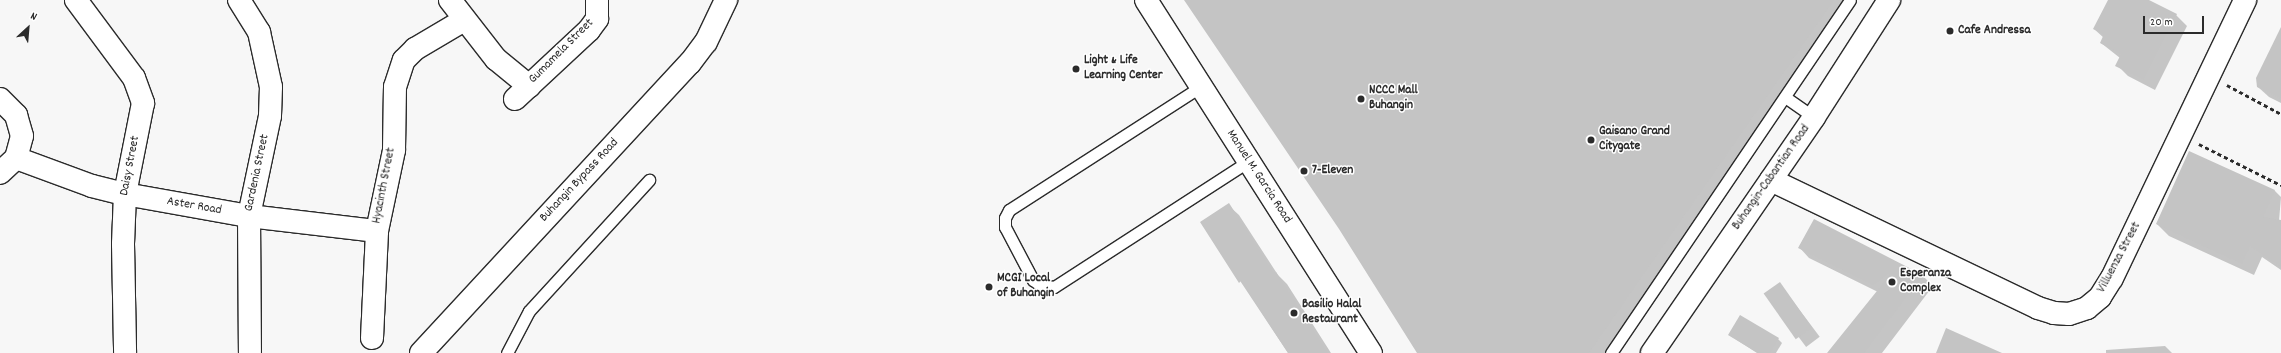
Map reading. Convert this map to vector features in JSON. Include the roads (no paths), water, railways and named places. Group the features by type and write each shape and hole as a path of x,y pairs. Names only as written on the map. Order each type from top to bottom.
{"street":[{"name":"Daisy Street","path":"76,0 134,78 140,91 143,103 125,194 123,244 125,353"},
{"name":"Gardenia Street","path":"239,0 259,32 271,86 270,116 249,216 250,353"},
{"path":"450,0 464,20"},
{"name":"Gumamela Street","path":"464,20 522,93 589,30 597,19 597,0"},
{"name":"Buhangin Bypass Road","path":"421,353 690,63 710,36 726,0"},
{"name":"Manuel M. Garcia Road","path":"1146,0 1247,162 1371,353"},
{"name":"Buhangin-Cabantian Road","path":"1652,353 1814,117 1889,0"},
{"name":"Villuenza Street","path":"1771,180 2038,308 2054,313 2069,314 2087,308 2100,297 2112,278 2245,0"},
{"name":"Hyacinth Street","path":"372,338 377,231 394,150 395,87 404,60 415,49 464,20"},
{"path":"0,99 16,115 21,125 20,148 16,158 0,173"},
{"name":"Aster Road","path":"16,158 66,177 125,194 249,216 377,231"}],"lane":[{"path":"1611,353 1850,0"},
{"path":"1200,87 1009,210 1005,218 1005,227 1033,280 1040,285 1054,287 1247,162"},
{"path":"1785,97 1814,117"},
{"path":"507,353 529,310 649,180"}],"place":[{"name":"Cafe Andressa","path":"1950,31"},
{"name":"Light & Life Learning Center","path":"1076,69"},
{"name":"NCCC Mall Buhangin","path":"1361,99"},
{"name":"Gaisano Grand Citygate","path":"1591,140"},
{"name":"7-Eleven","path":"1304,171"},
{"name":"Esperanza Complex","path":"1892,282"},
{"name":"MCGI Local of Buhangin","path":"989,287"},
{"name":"Basilio Halal Restaurant","path":"1294,313"}]}
